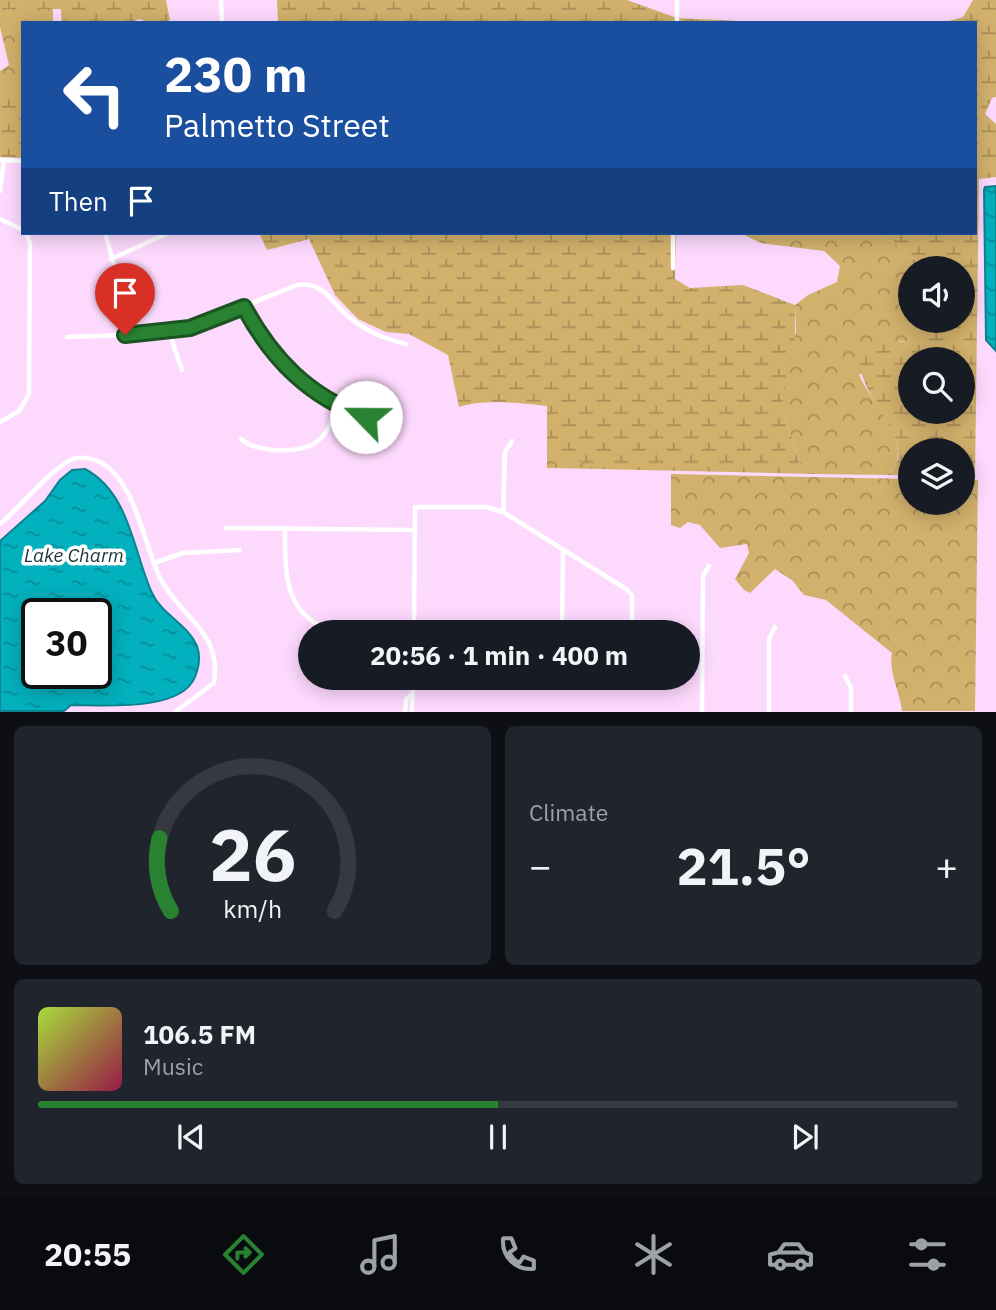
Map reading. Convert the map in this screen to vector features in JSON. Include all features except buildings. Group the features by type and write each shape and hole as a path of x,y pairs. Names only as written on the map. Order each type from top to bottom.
{"street":[{"path":"221,0 222,21"},
{"path":"677,0 677,21"},
{"path":"0,191 2,160 21,161"},
{"path":"0,219 21,230"},
{"path":"0,422 19,411 29,394 30,243 26,235"},
{"path":"105,235 122,292 125,335"},
{"path":"111,259 165,235"},
{"path":"673,235 673,268"},
{"path":"67,337 169,332 190,328 297,285 311,284 327,292 340,309 365,329 406,344"},
{"path":"244,307 271,353 304,385 339,406 366,417"},
{"path":"169,332 182,370"},
{"path":"241,439 248,446 262,448 312,444 322,438 339,406"},
{"path":"503,512 505,452 512,441"},
{"path":"0,524 60,466 74,458 91,459 107,467 131,497 154,563 173,598 208,637 217,663 214,682 175,712"},
{"path":"414,620 415,508 487,507 503,512 632,595 632,620"},
{"path":"226,528 415,530"},
{"path":"285,528 285,577 289,593 302,612 312,620"},
{"path":"154,563 183,553 240,550"},
{"path":"562,620 563,551"},
{"path":"702,712 703,576 709,566"},
{"path":"769,712 769,639 775,627"},
{"path":"845,676 851,688 851,712"},
{"path":"412,690 412,712"},
{"path":"405,712 407,700 412,694"}],"green space":[{"path":"0,0 53,0 53,21 21,21 21,150 0,150 0,71 9,65 0,27"},
{"path":"0,0 166,0 170,20 62,21 61,9 0,9"},
{"path":"277,0 627,0 677,18 738,21 278,21"},
{"path":"973,0 996,0 996,97 992,98 985,114 996,124 996,177 979,179 975,476 975,438 898,438 898,447 893,432 865,384 860,368 861,352 872,345 909,341 924,333 975,333 975,256 911,256 880,235 977,235 977,21 949,21 963,17"},
{"path":"0,98 21,98 21,158 0,157"},
{"path":"260,235 676,235 675,279 690,288 743,285 795,305 795,346 783,391 783,409 800,464 815,474 598,469 547,449 547,406 490,402 459,407 448,355 409,334 386,332 358,319 335,295 309,239 267,250"},
{"path":"744,235 880,235 911,256 898,256 898,333 925,333 917,340 900,341 859,375 890,425 895,438 898,451 895,464 887,475 815,474 800,464 783,409 783,391 796,331 795,305 808,295 837,282 840,266 824,251 761,243"},
{"path":"898,447 898,475 887,475 897,462"},
{"path":"547,449 592,465 598,469 547,468"},
{"path":"671,474 898,479 898,515 975,515 975,480 978,480 975,711 902,711 892,667 892,653 826,600 804,595 793,581 775,569 750,593 744,590 735,579 749,553 747,544 720,548 700,525 688,522 680,528 671,525"}],"water":[{"path":"996,186 996,351 986,340 984,190 985,187"},
{"name":"Lake Charm","path":"85,469 100,479 112,493 128,524 156,601 193,638 199,658 198,669 187,688 174,696 140,704 71,705 64,711 0,711 0,541 45,501 60,480 72,470"}],"route":[{"path":"125,335 156,334 190,328 244,307 271,353 304,385 339,406 366,417"}]}
